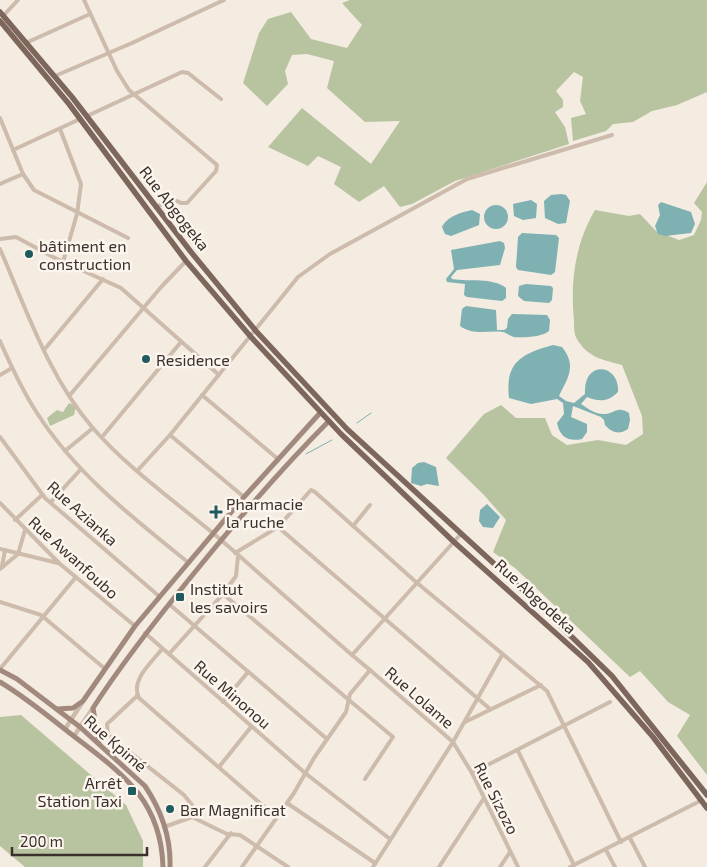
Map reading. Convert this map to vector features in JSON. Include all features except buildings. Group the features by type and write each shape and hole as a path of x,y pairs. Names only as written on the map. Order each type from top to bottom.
{"main road":[{"name":"Rue Abgogeka","path":"1,16 28,42 87,116 156,208 256,331 334,416"},
{"name":"Rue Abgogeka","path":"1,16 186,261 251,337 329,421"},
{"path":"57,709 72,708 83,701 104,668 135,626 244,497 320,413"},
{"name":"Rue Abgodeka","path":"334,416 460,535 538,604 612,676 707,795"},
{"path":"99,744 93,708 145,633 221,540 292,458 329,421"},
{"name":"Rue Abgodeka","path":"329,421 454,542 588,662 647,730 707,808"},
{"name":"Rue Kpimé","path":"0,669 17,679 80,727 145,786 152,797 164,827 169,845 170,867"},
{"name":"Rue Kpimé","path":"0,682 110,763 140,794 157,829 162,867"}],"street":[{"path":"1,16 18,0"},
{"path":"84,0 123,82 134,95 196,145 218,168 187,203 181,203 171,198 156,208"},
{"path":"54,76 224,0"},
{"path":"28,42 90,14"},
{"path":"87,116 182,72 188,73 221,99"},
{"path":"0,118 23,174 34,190 77,214 128,238"},
{"path":"13,150 80,119"},
{"path":"60,129 80,177 81,194 63,262"},
{"path":"138,470 170,435 298,277 342,246 467,179 612,134"},
{"path":"0,184 23,174"},
{"path":"0,238 16,238 121,288 219,375"},
{"name":"Rue Lolame","path":"0,249 44,350 70,395 93,428 138,470 453,742"},
{"path":"70,395 186,261"},
{"path":"44,350 103,279"},
{"path":"0,341 12,368 36,412 65,451 119,506 190,563"},
{"path":"102,437 181,342"},
{"path":"0,375 12,368"},
{"path":"202,395 278,459"},
{"path":"320,413 326,407"},
{"path":"329,421 334,416"},
{"path":"65,451 93,428"},
{"path":"170,435 244,497"},
{"name":"Rue Azianka","path":"0,437 42,495 160,597"},
{"path":"51,502 81,469"},
{"path":"169,654 223,594 238,572 236,554 278,526 311,490 502,655 541,684 553,701 621,842"},
{"path":"16,520 42,495"},
{"name":"Rue Awanfoubo","path":"0,503 60,564 135,626"},
{"path":"353,526 370,505"},
{"path":"278,526 490,709"},
{"path":"1,567 18,554 25,530"},
{"path":"352,655 460,535"},
{"path":"1,567 2,549 60,564"},
{"path":"0,669 76,577"},
{"path":"223,594 348,702 393,737 365,779"},
{"path":"0,602 34,611 43,616 104,668"},
{"path":"168,604 327,739"},
{"name":"Rue Minonou","path":"145,633 305,773 390,839"},
{"path":"95,725 107,724 138,695 138,680 162,649"},
{"path":"287,803 374,865 453,742 502,655"},
{"path":"242,867 287,803 346,712 350,694 370,670"},
{"path":"223,702 248,672"},
{"path":"465,722 541,684"},
{"path":"138,695 276,817"},
{"path":"65,729 83,701"},
{"path":"472,773 610,702"},
{"path":"74,736 93,708"},
{"path":"107,724 108,735 188,800 193,808 192,818"},
{"path":"219,767 252,727"},
{"name":"Rue Sizozo","path":"453,742 472,773 518,867"},
{"path":"518,751 572,866 702,800"},
{"path":"439,867 484,798"},
{"path":"164,827 192,818 229,834 240,835 288,867"},
{"path":"205,867 229,834"},
{"path":"630,838 645,867"},
{"path":"606,850 615,867"},
{"path":"500,867 510,852"}],"green space":[{"path":"350,0 707,0 707,92 677,105 652,111 633,122 613,124 606,131 573,141 571,118 586,114 580,101 583,77 574,72 556,91 563,100 563,107 555,112 565,127 569,144 455,181 412,204 400,207 384,186 359,202 334,184 341,167 318,156 308,166 268,147 302,108 371,164 400,121 365,122 327,88 334,61 307,54 292,55 285,71 288,84 267,106 243,83 259,33 268,19 291,12 311,39 347,48 362,25 342,3"},
{"path":"707,182 707,775 677,736 690,715 668,702 640,671 630,677 515,568 493,552 506,520 483,494 446,458 484,414 501,405 516,418 545,418 552,435 567,445 598,440 626,445 643,434 642,416 622,365 591,354 581,345 575,335 573,292 579,250 588,223 595,210 629,216 640,214 656,231 679,240 694,235 701,220 702,212 694,203"},
{"path":"69,403 76,406 74,415 50,426 47,418 57,410 63,412"},
{"path":"21,715 126,805 143,841 143,867 25,867 0,846 0,717"}],"water":[{"path":"551,195 566,195 570,201 566,223 558,224 545,218 544,201"},
{"path":"531,200 537,204 536,218 523,220 514,216 513,204"},
{"path":"661,202 691,212 695,224 691,233 665,236 658,234 655,226 660,215 658,205"},
{"path":"496,205 505,208 508,217 505,226 496,229 487,226 484,217 487,208"},
{"path":"472,210 480,214 479,225 451,236 445,234 442,227 447,220"},
{"path":"522,233 556,235 559,238 555,272 551,275 518,270 516,267 518,237"},
{"path":"500,241 504,243 505,248 500,265 457,270 451,277 452,279 459,280 494,282 506,288 506,298 502,301 467,297 464,295 465,284 447,282 446,279 454,269 451,250"},
{"path":"526,284 551,286 553,288 552,300 549,303 524,301 518,296 519,286"},
{"path":"466,306 496,310 497,330 507,328 508,319 512,314 547,315 550,320 549,331 537,336 514,337 503,332 471,331 460,326 462,309"},
{"path":"553,345 562,347 567,354 570,366 570,372 559,396 566,401 574,403 585,394 586,383 590,375 602,369 608,371 617,383 618,392 611,398 604,400 587,397 581,404 600,414 619,410 629,413 628,429 622,432 610,430 601,417 573,406 571,417 587,424 587,432 582,439 569,439 560,432 557,423 564,414 563,403 557,399 531,404 509,398 508,386 510,376 518,361 532,352"},
{"path":"424,462 436,467 439,486 427,484 421,486 411,483 412,468 418,463"},
{"path":"487,504 500,517 493,528 483,527 479,521 480,510"}],"waterway":[{"path":"357,423 371,413"},
{"path":"306,454 332,440"}],"place":[{"name":"bâtiment en construction","path":"29,254"},
{"name":"Residence","path":"146,359"},
{"name":"Pharmacie la ruche","path":"216,512"},
{"name":"Institut les savoirs","path":"180,597"},
{"name":"Arrêt Station Taxi","path":"132,791"},
{"name":"Bar Magnificat","path":"170,809"}]}
